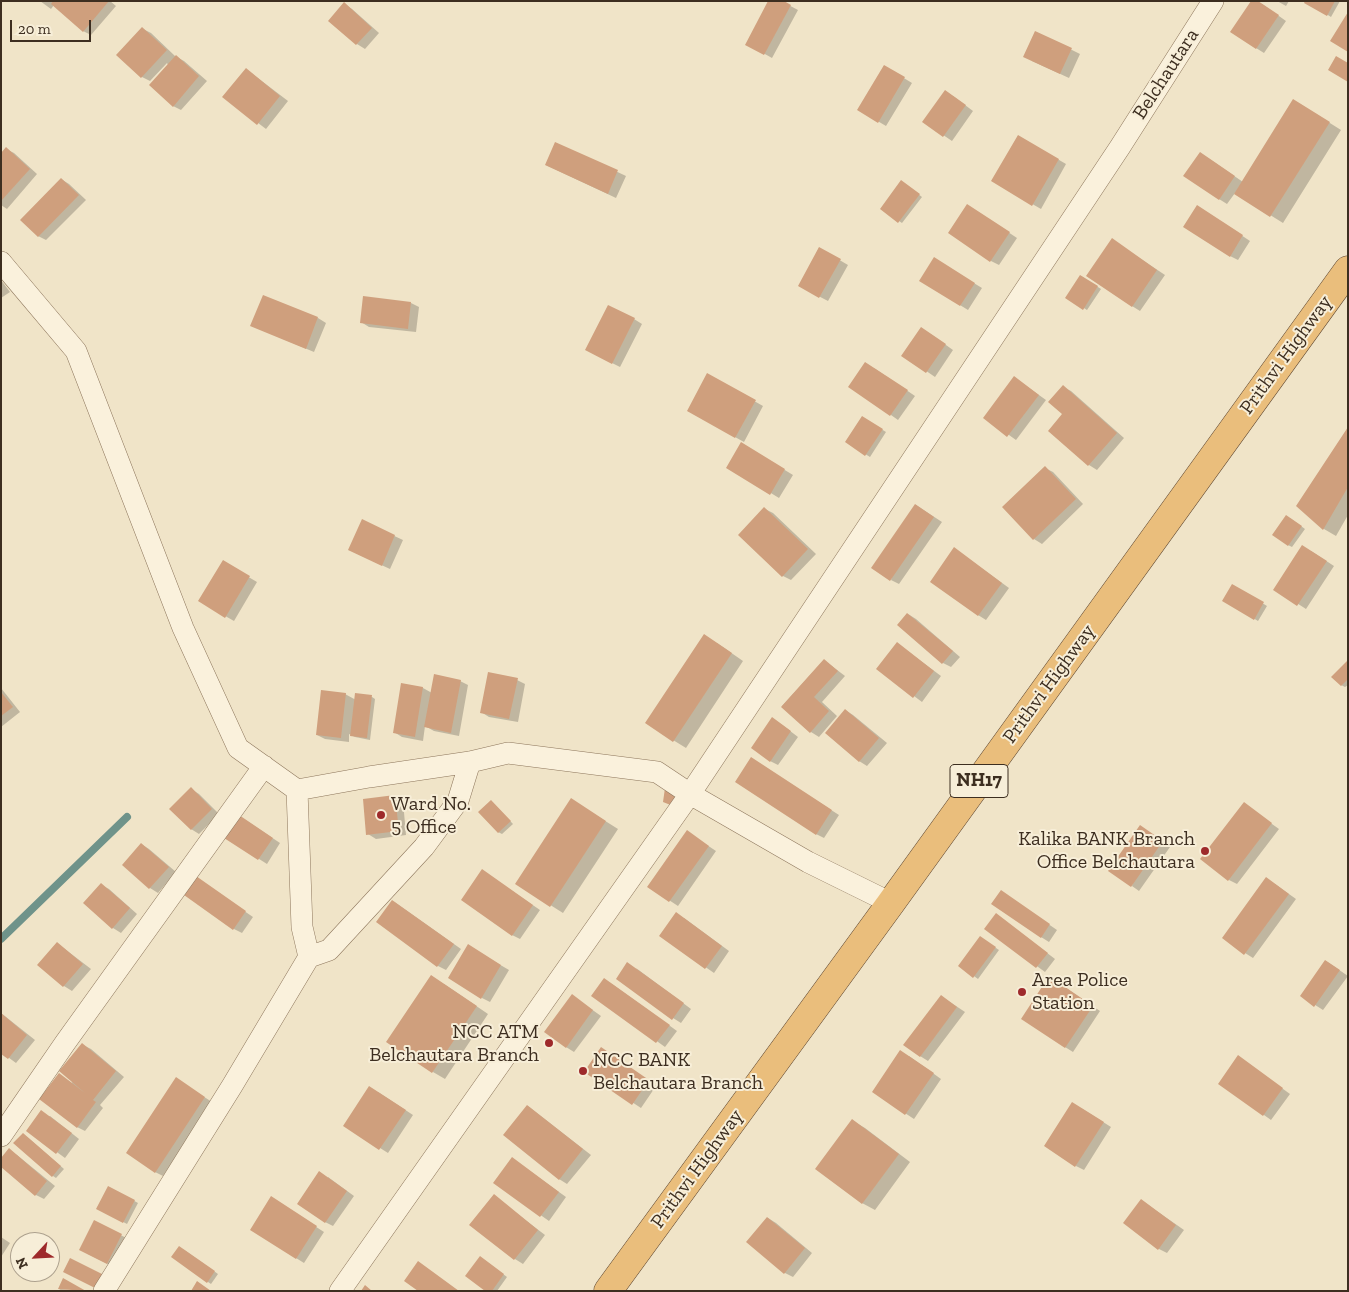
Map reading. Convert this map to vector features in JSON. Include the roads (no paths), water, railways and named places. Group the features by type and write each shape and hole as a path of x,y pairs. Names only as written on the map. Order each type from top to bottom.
{"highway":[{"name":"Prithvi Highway","path":"608,1291 1348,270"}],"street":[{"name":"Belchautara","path":"340,1291 690,794 1120,147 1213,1"},
{"path":"1,262 76,351 186,636 238,748 297,790 470,762 508,753 657,772 690,794 808,862 891,903"},
{"path":"104,1291 232,1086 309,957 329,950 424,847 458,800 470,762"},
{"path":"1,1136 65,1043 264,766"},
{"path":"297,790 302,928 309,957"}],"waterway":[{"path":"1,939 127,817"}],"place":[{"name":"Ward No. 5 Office","path":"381,815"},
{"name":"Kalika BANK Branch Office Belchautara","path":"1205,851"},
{"name":"Area Police Station","path":"1022,992"},
{"name":"NCC ATM Belchautara Branch","path":"549,1043"},
{"name":"NCC BANK Belchautara Branch","path":"583,1071"}]}
